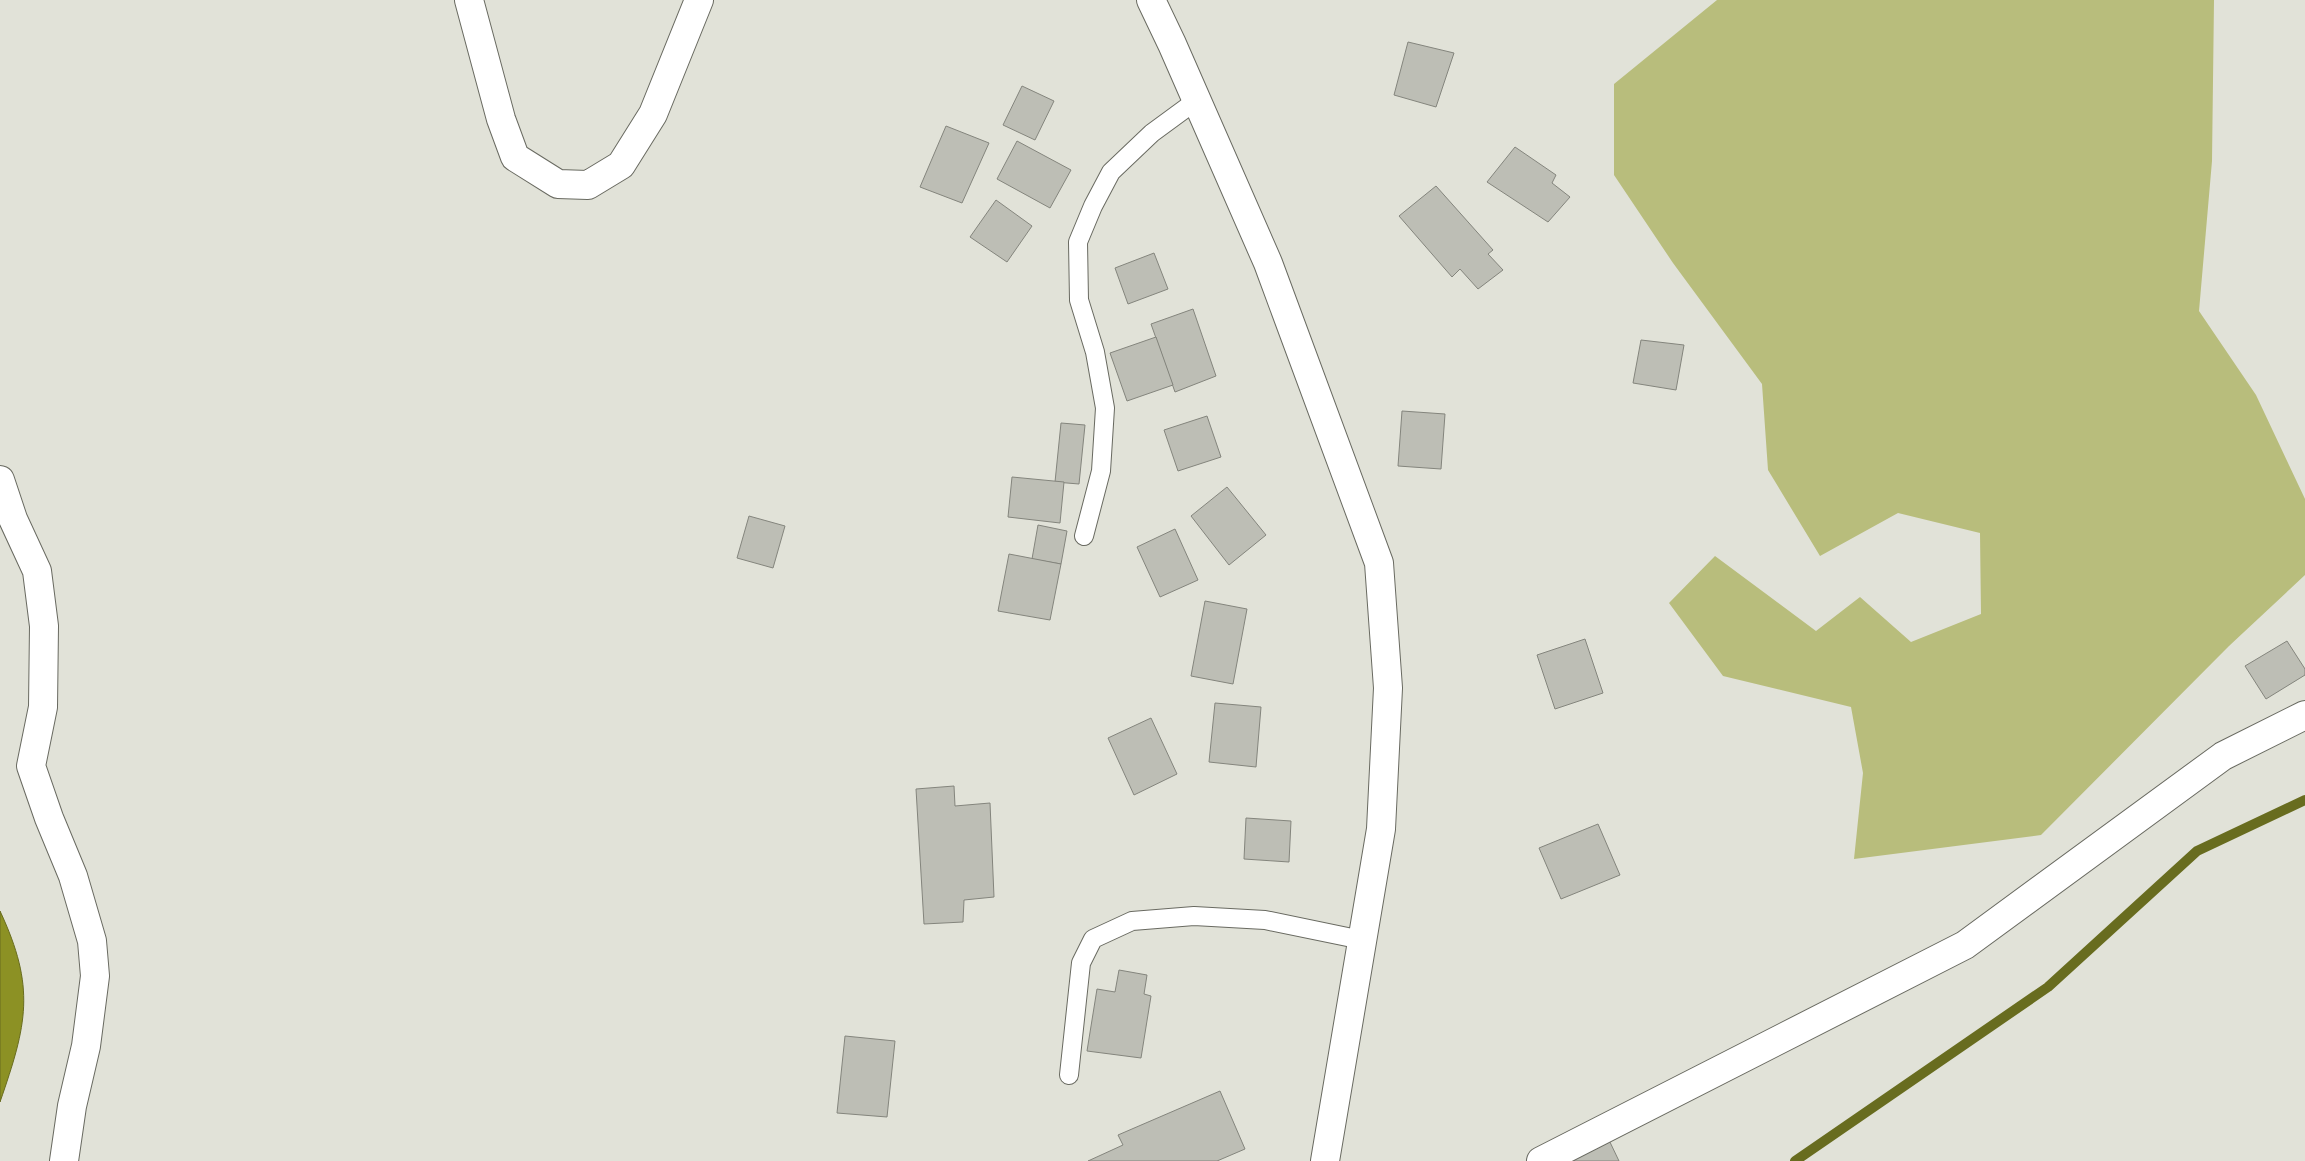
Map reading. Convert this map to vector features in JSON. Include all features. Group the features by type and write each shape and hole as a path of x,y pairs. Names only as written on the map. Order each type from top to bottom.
{"street":[{"path":"469,0 501,119 515,157 558,184 588,185 620,165 653,114 699,0"},
{"path":"1151,0 1268,263 1379,563 1388,688 1381,829 1325,1161"},
{"path":"0,480 13,519 36,571 44,626 43,707 31,766 49,818 73,876 92,941 95,976 86,1046 72,1106 64,1161"},
{"path":"1541,1161 1965,945 2223,756 2305,715"}],"lane":[{"path":"1084,536 1101,471 1105,408 1095,352 1079,300 1078,242 1093,206 1111,172 1152,133 1197,100"},
{"path":"1069,1075 1081,964 1093,940 1132,921 1203,917 1265,920 1362,940"}],"green space":[{"path":"1717,0 2214,0 2212,161 2199,311 2256,395 2305,499 2305,575 2229,646 2041,835 1854,859 1863,773 1851,707 1723,676 1669,603 1715,556 1816,631 1860,597 1911,642 1981,614 1980,533 1898,513 1820,556 1768,470 1762,384 1673,263 1614,175 1614,84"}],"shaded area":[{"path":"0,911 19,962 24,1006 16,1050 0,1102"}],"building":[{"path":"1408,42 1454,53 1436,107 1394,95"},
{"path":"1022,86 1054,101 1035,140 1003,125"},
{"path":"946,126 989,143 962,203 920,187"},
{"path":"1017,141 1071,170 1050,208 997,179"},
{"path":"1515,147 1556,175 1552,183 1570,197 1548,222 1487,182"},
{"path":"1436,186 1493,250 1488,254 1503,270 1478,289 1460,269 1452,277 1399,216"},
{"path":"996,200 1032,226 1007,262 970,237"},
{"path":"1154,253 1168,289 1128,304 1115,268"},
{"path":"1193,309 1216,376 1175,392 1151,324"},
{"path":"1156,337 1173,385 1127,401 1110,353"},
{"path":"1641,340 1684,345 1676,390 1633,383"},
{"path":"1402,411 1445,414 1441,469 1398,466"},
{"path":"1207,416 1221,457 1178,471 1164,430"},
{"path":"1061,423 1085,425 1079,484 1055,482"},
{"path":"1012,477 1064,482 1060,523 1008,517"},
{"path":"1227,487 1266,535 1229,565 1191,516"},
{"path":"749,516 785,526 773,568 737,558"},
{"path":"1038,525 1067,531 1061,564 1032,559"},
{"path":"1175,529 1198,580 1160,597 1137,547"},
{"path":"1009,554 1061,564 1050,620 998,611"},
{"path":"1205,601 1247,609 1233,684 1191,676"},
{"path":"1585,639 1603,693 1555,709 1537,655"},
{"path":"2287,641 2305,669 2305,675 2266,699 2245,666"},
{"path":"1215,703 1261,707 1256,767 1209,762"},
{"path":"1151,718 1177,774 1134,795 1108,738"},
{"path":"954,786 955,806 990,803 994,897 964,900 963,922 924,924 916,789"},
{"path":"1246,818 1291,821 1289,862 1244,859"},
{"path":"1598,824 1620,875 1561,899 1539,848"},
{"path":"1119,970 1147,975 1144,994 1151,996 1141,1058 1087,1051 1097,989 1115,992"},
{"path":"845,1036 895,1041 887,1117 837,1113"},
{"path":"1220,1091 1245,1149 1217,1161 1088,1161 1123,1145 1118,1135"},
{"path":"1608,1138 1619,1161 1565,1161"}],"waterway":[{"path":"1795,1161 2048,987 2197,851 2305,800"}]}
